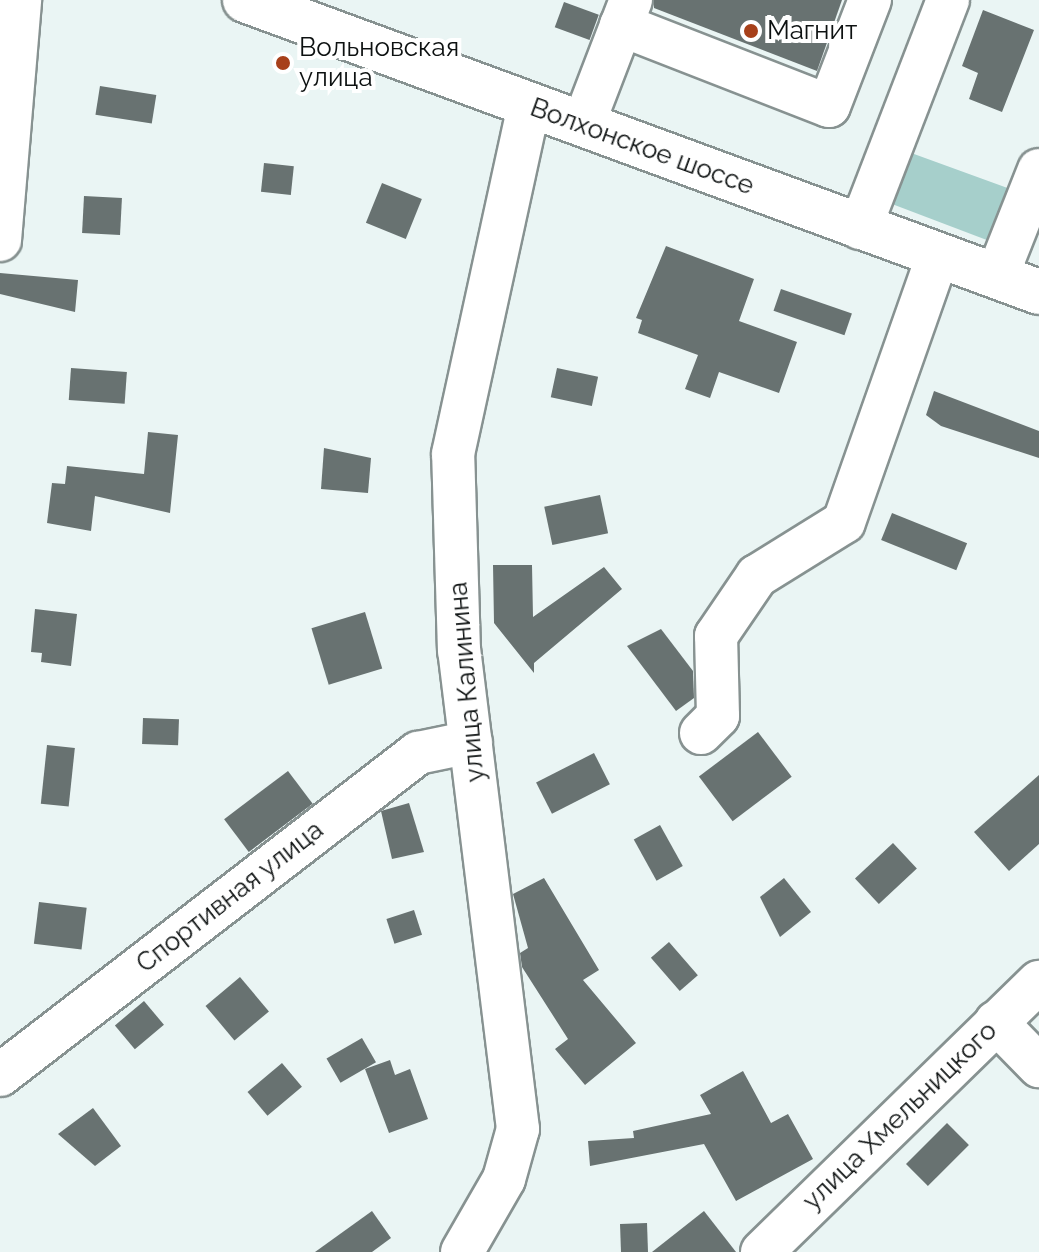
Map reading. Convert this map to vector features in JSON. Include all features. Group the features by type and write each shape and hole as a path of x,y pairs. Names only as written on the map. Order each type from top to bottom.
{"main road":[{"name":"Волхонское шоссе","path":"245,0 938,255 1006,252 1039,292"}],"street":[{"path":"0,240 20,0"},
{"path":"583,125 626,12 829,106 870,0"},
{"path":"860,228 948,0"},
{"name":"улица Калинина","path":"468,1250 504,1179 518,1129 459,651 453,454 529,105"},
{"path":"1006,252 1039,170"},
{"path":"701,733 718,716 716,636 757,576 844,522 938,255"},
{"name":"Спортивная улица","path":"0,1075 418,753 471,742"},
{"name":"улица Хмельницкого","path":"762,1252 1039,982"},
{"path":"996,1022 1039,1066"}],"shaded area":[{"path":"903,150 1013,190 992,242 892,204 888,191"}],"building":[{"path":"654,0 842,0 817,71 654,8"},
{"path":"564,2 599,15 590,40 555,27"},
{"path":"983,10 1034,30 1002,112 969,99 978,73 962,66"},
{"path":"100,86 156,95 152,124 95,115"},
{"path":"264,163 294,166 291,195 261,192"},
{"path":"382,183 422,199 406,239 366,223"},
{"path":"84,196 122,198 120,235 82,233"},
{"path":"666,246 754,279 739,321 797,342 779,393 719,372 710,398 685,389 698,355 638,333 642,320 636,318"},
{"path":"0,273 78,280 75,312 0,294"},
{"path":"781,289 852,313 844,335 774,311"},
{"path":"71,368 127,372 125,404 69,400"},
{"path":"557,368 598,377 592,406 551,397"},
{"path":"934,391 1039,431 1039,458 941,426 926,415"},
{"path":"148,432 178,435 170,513 95,496 91,531 47,523 52,483 65,484 67,466 144,474"},
{"path":"324,448 371,458 368,493 321,489"},
{"path":"600,495 608,533 552,545 544,507"},
{"path":"892,513 967,543 956,570 881,540"},
{"path":"493,565 532,565 533,617 604,567 622,589 534,663 534,673 494,623"},
{"path":"35,609 77,614 71,666 41,662 42,653 31,652"},
{"path":"365,612 382,668 329,685 311,628"},
{"path":"661,629 693,671 694,698 676,711 627,646"},
{"path":"143,718 179,719 178,745 142,744"},
{"path":"758,732 792,777 733,821 699,777"},
{"path":"47,745 75,748 69,807 41,804"},
{"path":"594,753 610,784 552,814 536,783"},
{"path":"288,771 313,804 249,852 224,819"},
{"path":"1039,775 1039,844 1009,871 974,832"},
{"path":"409,803 424,852 392,859 381,811"},
{"path":"660,825 683,866 657,881 634,840"},
{"path":"893,843 917,869 879,904 855,878"},
{"path":"544,878 599,970 583,980 636,1043 585,1085 555,1049 568,1039 522,967 520,953 528,948 513,894"},
{"path":"784,878 811,912 780,937 760,897"},
{"path":"39,902 87,908 82,950 34,944"},
{"path":"414,910 422,935 394,944 386,919"},
{"path":"669,942 698,975 680,991 651,958"},
{"path":"240,977 269,1011 234,1040 206,1006"},
{"path":"144,1001 164,1025 135,1049 115,1025"},
{"path":"362,1038 376,1062 340,1083 326,1058"},
{"path":"390,1060 395,1075 410,1069 428,1119 389,1133 365,1069"},
{"path":"282,1063 302,1087 267,1116 248,1092"},
{"path":"743,1071 771,1123 788,1114 813,1159 736,1201 704,1144 590,1166 588,1141 634,1138 633,1131 711,1114 700,1095"},
{"path":"93,1108 121,1146 95,1166 58,1134"},
{"path":"947,1123 969,1145 928,1186 906,1164"},
{"path":"372,1211 391,1238 372,1252 315,1252"},
{"path":"704,1211 736,1252 652,1252"},
{"path":"647,1223 648,1252 621,1252 620,1224"}],"place":[{"name":"Магнит","path":"751,31"},
{"name":"Вольновская улица","path":"283,63"}]}
